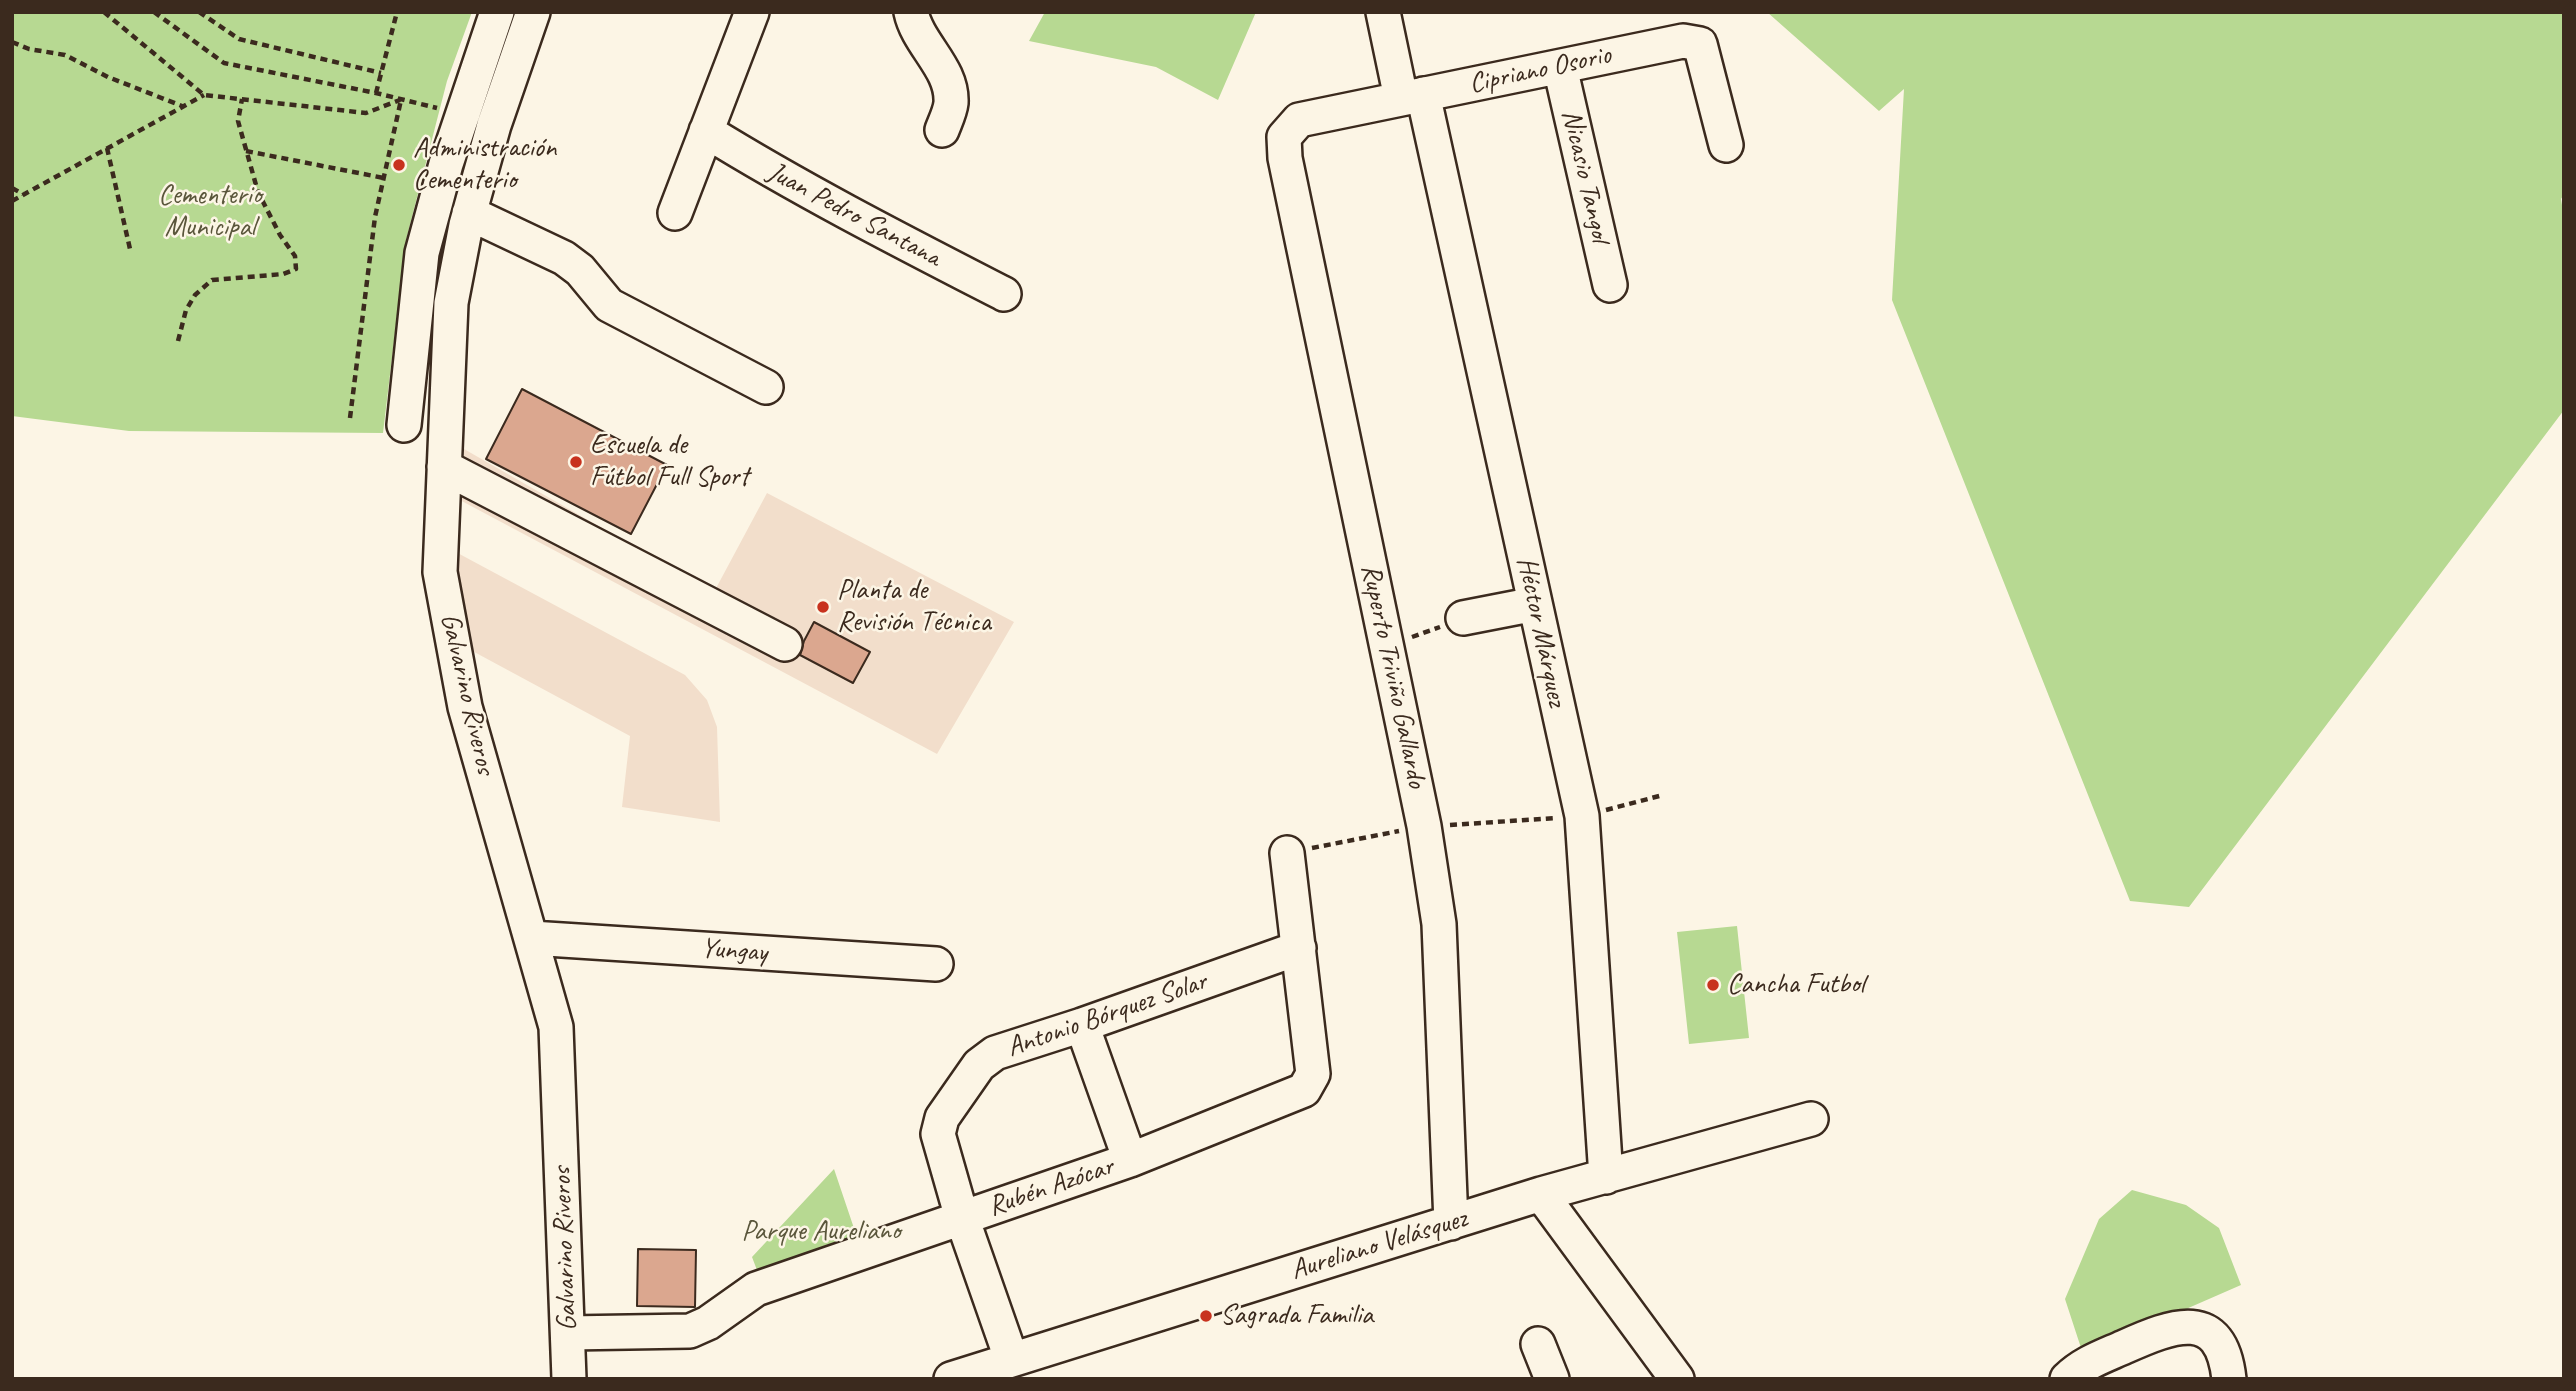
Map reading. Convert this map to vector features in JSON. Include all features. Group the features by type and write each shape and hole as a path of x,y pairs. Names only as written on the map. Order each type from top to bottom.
{"street":[{"path":"447,407 406,415 422,253 439,191 497,12"},
{"name":"Galvarino Riveros","path":"533,12 494,125 471,207 451,303 440,572 466,707 556,1027 569,1379"},
{"path":"675,213 752,12"},
{"path":"911,12 914,26 949,83 951,105 942,130"},
{"name":"Héctor Márquez","path":"1383,12 1412,96 1535,604 1582,816 1606,1177"},
{"name":"Cipriano Osorio","path":"1284,136 1299,120 1683,41 1700,44 1726,145"},
{"path":"485,49 517,59"},
{"name":"Nicasio Tangol","path":"1560,66 1610,285"},
{"name":"Juan Pedro Santana","path":"706,131 764,167 879,230 1004,294"},
{"name":"Ruperto Triviño Gallardo","path":"1284,136 1285,158 1424,826 1438,924 1451,1223"},
{"path":"439,191 564,258 580,270 609,305 766,387"},
{"path":"444,467 785,644"},
{"path":"1463,618 1535,604"},
{"name":"Rubén Azócar","path":"568,1333 690,1331 708,1323 756,1289 1130,1160 1304,1090 1313,1074 1287,853"},
{"name":"Yungay","path":"531,938 936,964"},
{"name":"Antonio Bórquez Solar","path":"1011,1359 962,1218 938,1134 942,1118 979,1065 995,1053 1298,948"},
{"path":"1082,1025 1130,1160"},
{"name":"Aureliano Velásquez","path":"951,1379 1541,1194 1811,1119"},
{"path":"1541,1194 1677,1379"},
{"path":"2067,1379 2079,1368 2159,1331 2182,1326 2200,1327 2213,1335 2227,1359 2229,1379"},
{"path":"1538,1344 1552,1379"}],"path":[{"path":"104,12 204,95"},
{"path":"155,12 224,63 376,93 440,109"},
{"path":"200,12 239,39 381,73"},
{"path":"376,93 397,12"},
{"path":"12,43 65,55 108,78 183,106"},
{"path":"12,201 204,95 366,113 401,100"},
{"path":"178,341 186,310 195,295 212,280 283,274 296,269 295,256 280,235 258,192 237,121 242,99"},
{"path":"350,418 375,217 401,100"},
{"path":"107,148 130,249"},
{"path":"246,151 384,178"},
{"path":"12,188 24,194"},
{"path":"1387,646 1463,618"},
{"path":"1287,853 1424,826 1582,816 1663,795"}],"shaded area":[{"name":"Planta de Revisión Técnica","path":"457,445 714,592 767,493 1014,622 937,754 456,498"},
{"path":"452,550 685,675 707,700 717,727 720,822 622,807 630,736 465,647"}],"green space":[{"name":"Cementerio Municipal","path":"12,12 472,12 447,81 406,240 383,433 129,431 12,416"},
{"path":"1045,12 1256,12 1218,100 1156,67 1029,41"},
{"path":"1767,12 2564,12 2564,194 2561,199 2564,217 2564,410 2189,907 2130,901 1892,300 1904,89 1879,111"},
{"name":"Cancha Futbol","path":"1737,926 1749,1038 1689,1044 1677,932"},
{"name":"Parque Aureliano","path":"834,1169 862,1252 763,1286 752,1257"},
{"path":"2132,1190 2186,1205 2219,1228 2241,1285 2083,1354 2065,1299 2099,1219"}],"building":[{"name":"Escuela de Fútbol Full Sport","path":"522,389 667,465 631,534 486,459"},
{"path":"814,622 870,652 853,683 800,655"},
{"path":"638,1249 696,1250 695,1307 637,1306"}],"place":[{"name":"Administración Cementerio","path":"399,165"},
{"name":"Escuela de Fútbol Full Sport","path":"576,462"},
{"name":"Planta de Revisión Técnica","path":"823,607"},
{"name":"Cancha Futbol","path":"1713,985"},
{"name":"Sagrada Familia","path":"1206,1316"}]}
